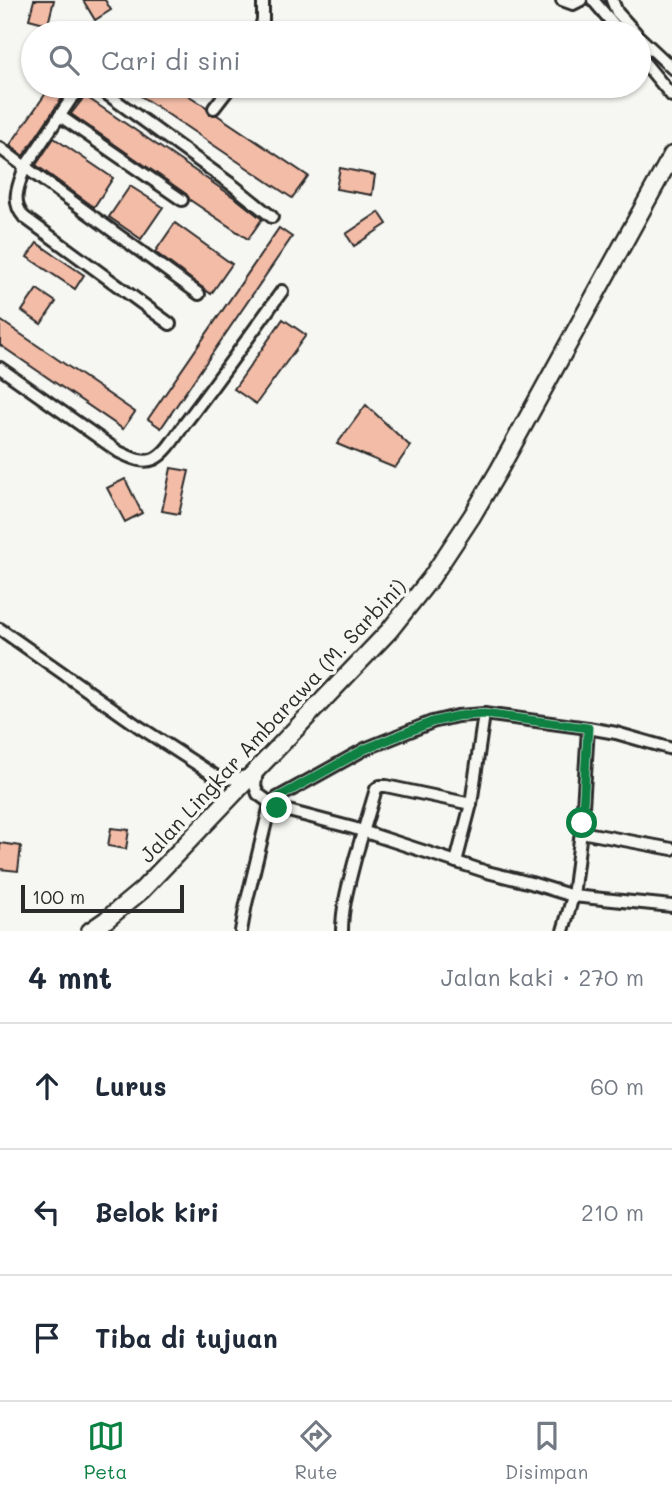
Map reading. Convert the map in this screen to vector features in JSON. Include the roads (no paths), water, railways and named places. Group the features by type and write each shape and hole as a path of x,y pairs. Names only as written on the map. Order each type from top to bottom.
{"highway":[{"name":"Jalan Lingkar Ambarawa (M. Sarbini)","path":"90,931 142,890 390,631 438,568 499,470 672,155"}],"street":[{"path":"263,0 263,21"},
{"path":"562,0 573,4 581,0"},
{"path":"593,0 611,21"},
{"path":"612,0 625,21"},
{"path":"651,48 672,68"},
{"path":"651,70 672,96"},
{"path":"72,98 25,167 16,191 18,210 170,324"},
{"path":"113,98 272,217"},
{"path":"214,108 222,98"},
{"path":"60,116 182,200"},
{"path":"0,148 199,294"},
{"path":"0,368 118,452 148,461 158,457 170,444 282,291"},
{"path":"0,629 138,726 217,777 237,779 254,772 258,794 270,805 573,896 672,906"},
{"path":"456,862 471,804 484,714"},
{"path":"241,931 270,805 277,798 365,749 432,722 457,716 484,714 616,733 672,749"},
{"path":"563,931 573,896 581,832 588,728"},
{"path":"217,777 224,804 238,796 258,794"},
{"path":"342,931 346,895 376,789 386,786 471,804"},
{"path":"581,832 672,849"}]}
